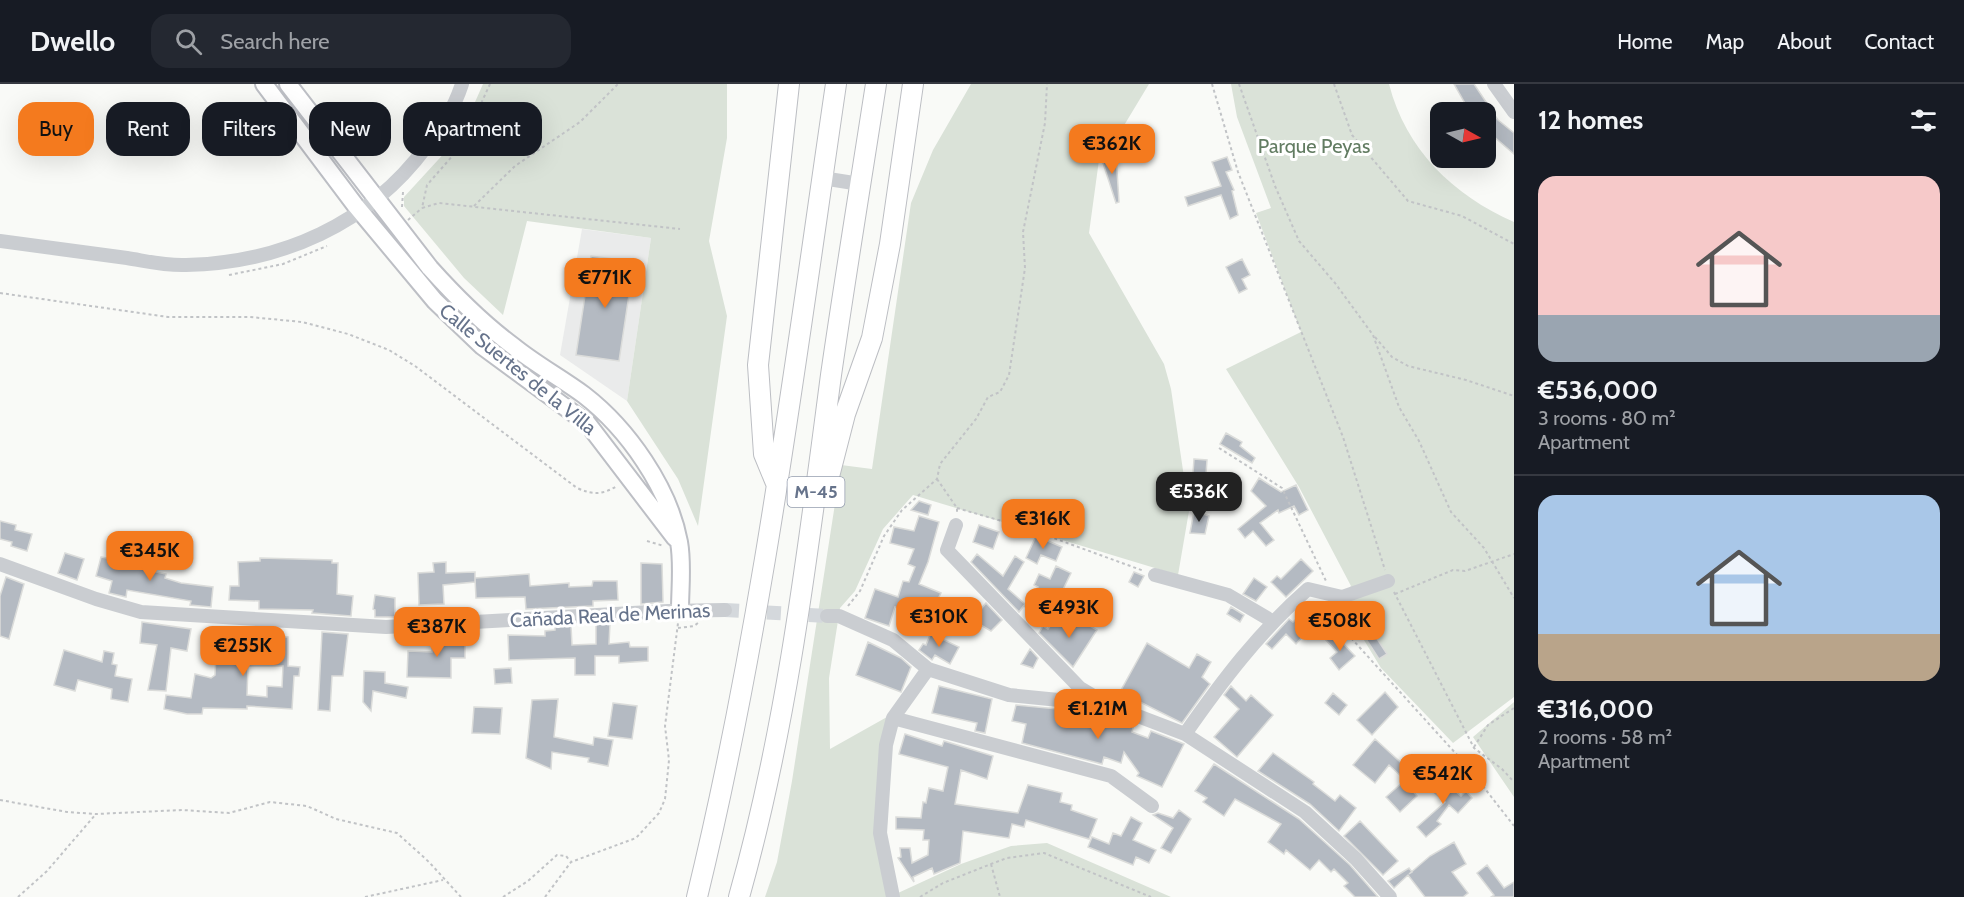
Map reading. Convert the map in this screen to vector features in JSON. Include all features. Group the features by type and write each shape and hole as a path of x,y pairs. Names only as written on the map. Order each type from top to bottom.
{"highway":[{"path":"776,483 764,454 758,365 789,84"},
{"path":"770,256 797,84"},
{"name":"M-45","path":"697,897 726,777 776,483 836,84"},
{"name":"M-45","path":"739,897 776,746 811,532 876,84"},
{"path":"890,244 913,84"},
{"path":"811,532 832,473 845,414 872,338 890,244 927,84"}],"main road":[{"name":"Calle Suertes de la Villa","path":"264,84 360,211 451,317 503,362 588,424 680,544"},
{"name":"Calle Suertes de la Villa","path":"288,84 430,268 484,324 515,349 585,396 625,437 644,463 673,517 680,544 680,610"}],"street":[{"path":"0,241 183,266 223,263 276,252 305,242 360,211 376,199 416,161 454,110 462,84"},
{"path":"1494,84 1514,112"},
{"path":"822,178 860,184"},
{"path":"956,525 947,550 1080,688 1108,705 1185,734 1305,812 1356,858 1390,897"},
{"name":"Cañada Real de Merinas","path":"0,564 96,599 141,612 386,627 680,610 726,610"},
{"path":"1155,575 1228,595 1272,621"},
{"path":"1185,734 1226,676 1272,621 1308,589 1342,597 1388,581"},
{"path":"833,616 893,640 928,669 1009,695 1108,705"},
{"path":"892,897 880,833 886,745 893,718 928,669"},
{"path":"893,718 1111,776 1152,806"}],"path":[{"path":"422,207 427,185 462,145 490,84"},
{"path":"473,207 515,166 580,122 618,84"},
{"path":"833,616 860,591 884,536 903,510 937,479 940,464 976,419 988,397 1000,392 1009,375 1024,268 1023,232 1045,123 1047,84"},
{"path":"1212,84 1238,172 1343,436 1388,581 1474,748 1502,769 1514,782"},
{"path":"1239,84 1275,186 1299,241 1335,283 1392,357 1408,366 1466,380 1514,396"},
{"path":"1334,84 1352,135 1408,201 1462,216 1514,244"},
{"path":"406,221 422,207 439,202 680,229"},
{"path":"0,293 168,317 281,319 348,334 389,350 415,366 577,488 590,494 604,494 619,484"},
{"path":"1373,335 1399,407 1419,441 1451,512 1484,548 1514,598"},
{"path":"1219,448 1282,488 1333,595"},
{"path":"937,479 957,508 956,525"},
{"path":"957,508 1026,528 1155,575"},
{"path":"1395,594 1453,570 1465,571 1514,554"},
{"path":"1308,589 1468,767 1514,826"},
{"path":"545,897 571,862 636,838 650,826 665,799 669,760 665,726 680,610"},
{"path":"1474,748 1488,725 1514,708"},
{"path":"0,800 68,812 96,813 182,810 229,813 270,802 307,806 336,819 397,833 429,862 460,897"},
{"path":"18,897 47,871 96,813"},
{"path":"920,897 943,883 1007,858 1044,853 1151,897"},
{"path":"503,897 528,881 557,855 566,856 571,862"},
{"path":"991,864 1000,897"},
{"path":"365,897 443,880"}],"shaded area":[{"path":"582,229 651,238 627,401 560,355"}],"green space":[{"path":"483,84 727,84 727,138 709,241 727,316 698,526 678,479 627,401 651,238 527,221 503,315 464,278 404,206 404,197 442,156 542,156 542,102 475,102"},
{"path":"971,84 1149,84 1111,147 1099,160 1089,233 1164,364 1171,389 1189,511 1178,575 913,495 883,529 855,591 840,608 829,678 830,749 887,717 891,752 886,844 898,893 961,864 1011,846 1047,843 1171,897 765,897 777,862 792,781 841,465 872,469 911,203 933,150"},
{"name":"Parque Peyas","path":"1231,84 1389,84 1407,130 1430,162 1430,168 1435,168 1471,198 1514,222 1514,697 1453,743 1381,668 1339,599 1351,586 1299,487 1226,369 1301,332 1256,213 1271,208 1237,117"},
{"path":"1514,702 1514,797 1473,737"}],"building":[{"path":"1454,84 1474,84 1486,102 1464,102"},
{"path":"1496,117 1514,133 1514,154 1496,138"},
{"path":"1116,155 1119,202 1116,203 1102,160"},
{"path":"1227,157 1232,170 1226,172 1234,190 1232,191 1238,215 1230,219 1221,195 1188,206 1185,197 1221,186 1212,162"},
{"path":"591,256 634,262 619,361 576,355"},
{"path":"1242,259 1250,275 1242,279 1247,289 1239,293 1226,267"},
{"path":"1226,433 1242,442 1240,446 1255,458 1252,463 1220,444"},
{"path":"1194,459 1207,460 1206,474 1193,473"},
{"path":"1259,478 1281,492 1296,485 1308,510 1299,515 1294,506 1279,513 1278,510 1260,523 1274,540 1266,546 1253,531 1245,538 1238,529 1266,506 1251,491"},
{"path":"919,501 931,505 928,515 911,510"},
{"path":"1194,511 1209,516 1205,534 1190,533"},
{"path":"919,516 939,522 928,562 919,584 941,593 938,599 941,600 933,617 909,607 907,611 895,607 889,626 865,618 875,589 898,597 903,581 909,582 915,567 908,564 914,549 890,543 894,527 914,531"},
{"path":"0,521 16,525 15,530 32,534 27,551 11,546 12,542 0,539"},
{"path":"979,525 999,532 993,549 973,542"},
{"path":"1036,536 1062,547 1056,561 1041,555 1037,564 1026,558"},
{"path":"65,553 84,559 77,580 58,573"},
{"path":"977,554 1003,576 1015,556 1024,562 1008,589 1025,604 1019,612 971,562"},
{"path":"101,557 133,562 134,558 153,563 151,571 166,574 165,578 181,583 213,587 211,607 190,605 191,601 127,590 126,597 109,593 112,581 96,576"},
{"path":"260,558 332,560 332,563 338,563 337,594 353,596 351,616 312,613 313,610 259,609 259,601 229,600 230,586 239,586 238,562 260,561"},
{"path":"1301,559 1313,571 1286,597 1271,582 1277,576 1281,579"},
{"path":"446,562 446,573 475,572 475,582 443,585 444,604 419,605 418,573 434,572 433,563"},
{"path":"641,563 662,564 663,602 641,604"},
{"path":"1056,566 1071,573 1054,608 1039,601 1034,613 1024,606 1038,587 1034,585 1039,574 1050,579"},
{"path":"1134,572 1144,576 1138,587 1129,582"},
{"path":"529,574 530,586 569,583 569,587 592,586 593,581 617,581 618,600 593,601 593,606 526,609 525,597 476,598 475,578"},
{"path":"6,577 24,584 9,639 0,636 0,596"},
{"path":"1254,578 1267,587 1256,601 1243,594"},
{"path":"375,595 395,598 395,617 375,617 373,609"},
{"path":"986,603 1002,620 991,631 972,620"},
{"path":"1310,606 1318,615 1302,631 1305,634 1296,644 1286,634 1272,649 1266,644 1289,619 1293,622"},
{"path":"1231,607 1244,615 1240,622 1227,614"},
{"path":"1056,618 1074,628 1080,620 1097,630 1073,667 1039,633 1043,626 1048,629"},
{"path":"142,622 191,629 187,651 171,648 166,691 148,690 157,645 140,643"},
{"path":"610,623 609,644 629,642 630,647 648,647 648,661 619,663 619,656 595,656 595,675 575,675 575,658 509,660 508,635 545,636 545,631 555,630 555,626 571,626 572,645 596,644 596,624"},
{"path":"932,630 944,635 942,639 959,647 950,664 935,655 932,660 919,650 923,644 926,645"},
{"path":"322,632 348,634 343,676 332,676 330,711 318,710"},
{"path":"452,632 452,637 465,637 465,658 451,658 451,678 407,677 408,651 432,652 432,642 436,642 436,633"},
{"path":"1333,633 1355,656 1339,670 1330,658 1337,652 1325,639"},
{"path":"1374,634 1387,654 1379,659 1366,639"},
{"path":"217,635 288,637 288,666 300,667 299,676 294,676 292,709 247,706 247,709 203,708 202,714 187,714 164,709 166,695 191,698 195,674 211,678 215,675","holes":["248,666 283,666 282,687 267,686 267,697 247,695"]},
{"path":"868,642 901,658 911,667 901,692 856,675"},
{"path":"1147,643 1189,668 1197,654 1211,662 1202,677 1210,684 1182,723 1120,692"},
{"path":"1030,649 1038,658 1033,668 1021,664"},
{"path":"64,650 102,662 104,651 114,653 112,664 117,665 115,676 132,679 128,702 111,699 112,689 78,680 75,691 54,685"},
{"path":"511,668 512,683 495,684 494,669"},
{"path":"364,671 385,672 385,683 408,687 406,698 373,691 371,711 363,702"},
{"path":"939,686 992,699 985,733 975,731 977,723 932,713"},
{"path":"1231,686 1246,701 1251,695 1273,715 1237,757 1214,737 1239,709 1224,695"},
{"path":"1385,692 1398,707 1372,735 1357,720"},
{"path":"1333,693 1347,705 1339,715 1325,703"},
{"path":"558,699 554,737 593,745 594,737 613,740 608,766 588,762 589,758 552,752 551,769 526,758 532,700"},
{"path":"613,703 637,706 632,739 608,736"},
{"path":"1016,705 1100,713 1134,724 1132,732 1148,738 1151,731 1184,744 1162,787 1137,776 1139,773 1124,752 1121,763 1104,757 1102,764 1022,743 1026,724 1012,721"},
{"path":"474,707 502,708 500,734 472,733"},
{"path":"905,734 942,746 944,741 993,756 987,779 961,770 955,804 1018,813 1028,785 1062,793 1060,802 1072,805 1071,810 1097,819 1089,839 1026,820 1024,827 1012,824 1009,838 963,831 960,863 934,874 932,868 913,877 914,882 898,858 901,857 900,848 910,848 912,863 928,855 929,840 923,840 924,830 896,829 896,817 921,818 923,802 926,803 929,788 943,791 948,767 899,754"},
{"path":"1375,739 1408,769 1401,776 1389,765 1375,783 1353,765"},
{"path":"1273,753 1314,782 1313,784 1335,801 1340,795 1356,808 1339,831 1310,804 1258,771"},
{"path":"1214,764 1299,819 1350,865 1378,897 1355,897 1344,886 1348,883 1334,869 1331,872 1319,860 1310,870 1286,850 1284,854 1268,842 1281,824 1235,799 1224,816 1203,802 1207,798 1195,791"},
{"path":"1439,777 1461,796 1466,791 1472,798 1458,813 1449,805 1437,821 1441,824 1426,837 1417,827 1445,802 1429,788"},
{"path":"1404,781 1417,796 1400,812 1386,797"},
{"path":"1179,810 1191,819 1171,853 1161,848 1173,828 1153,815 1158,813 1173,818"},
{"path":"1131,817 1142,823 1133,840 1156,850 1149,863 1136,857 1133,865 1088,847 1092,837 1109,844 1113,833 1121,836"},
{"path":"1360,821 1398,861 1383,875 1344,836"},
{"path":"1454,842 1466,864 1452,872 1468,893 1463,897 1425,897 1408,875 1394,888 1388,881 1409,868 1412,872 1430,856"},
{"path":"1487,865 1504,888 1514,882 1514,897 1491,897 1494,895 1477,873"}],"tunnel":[{"path":"725,610 827,616"}]}
